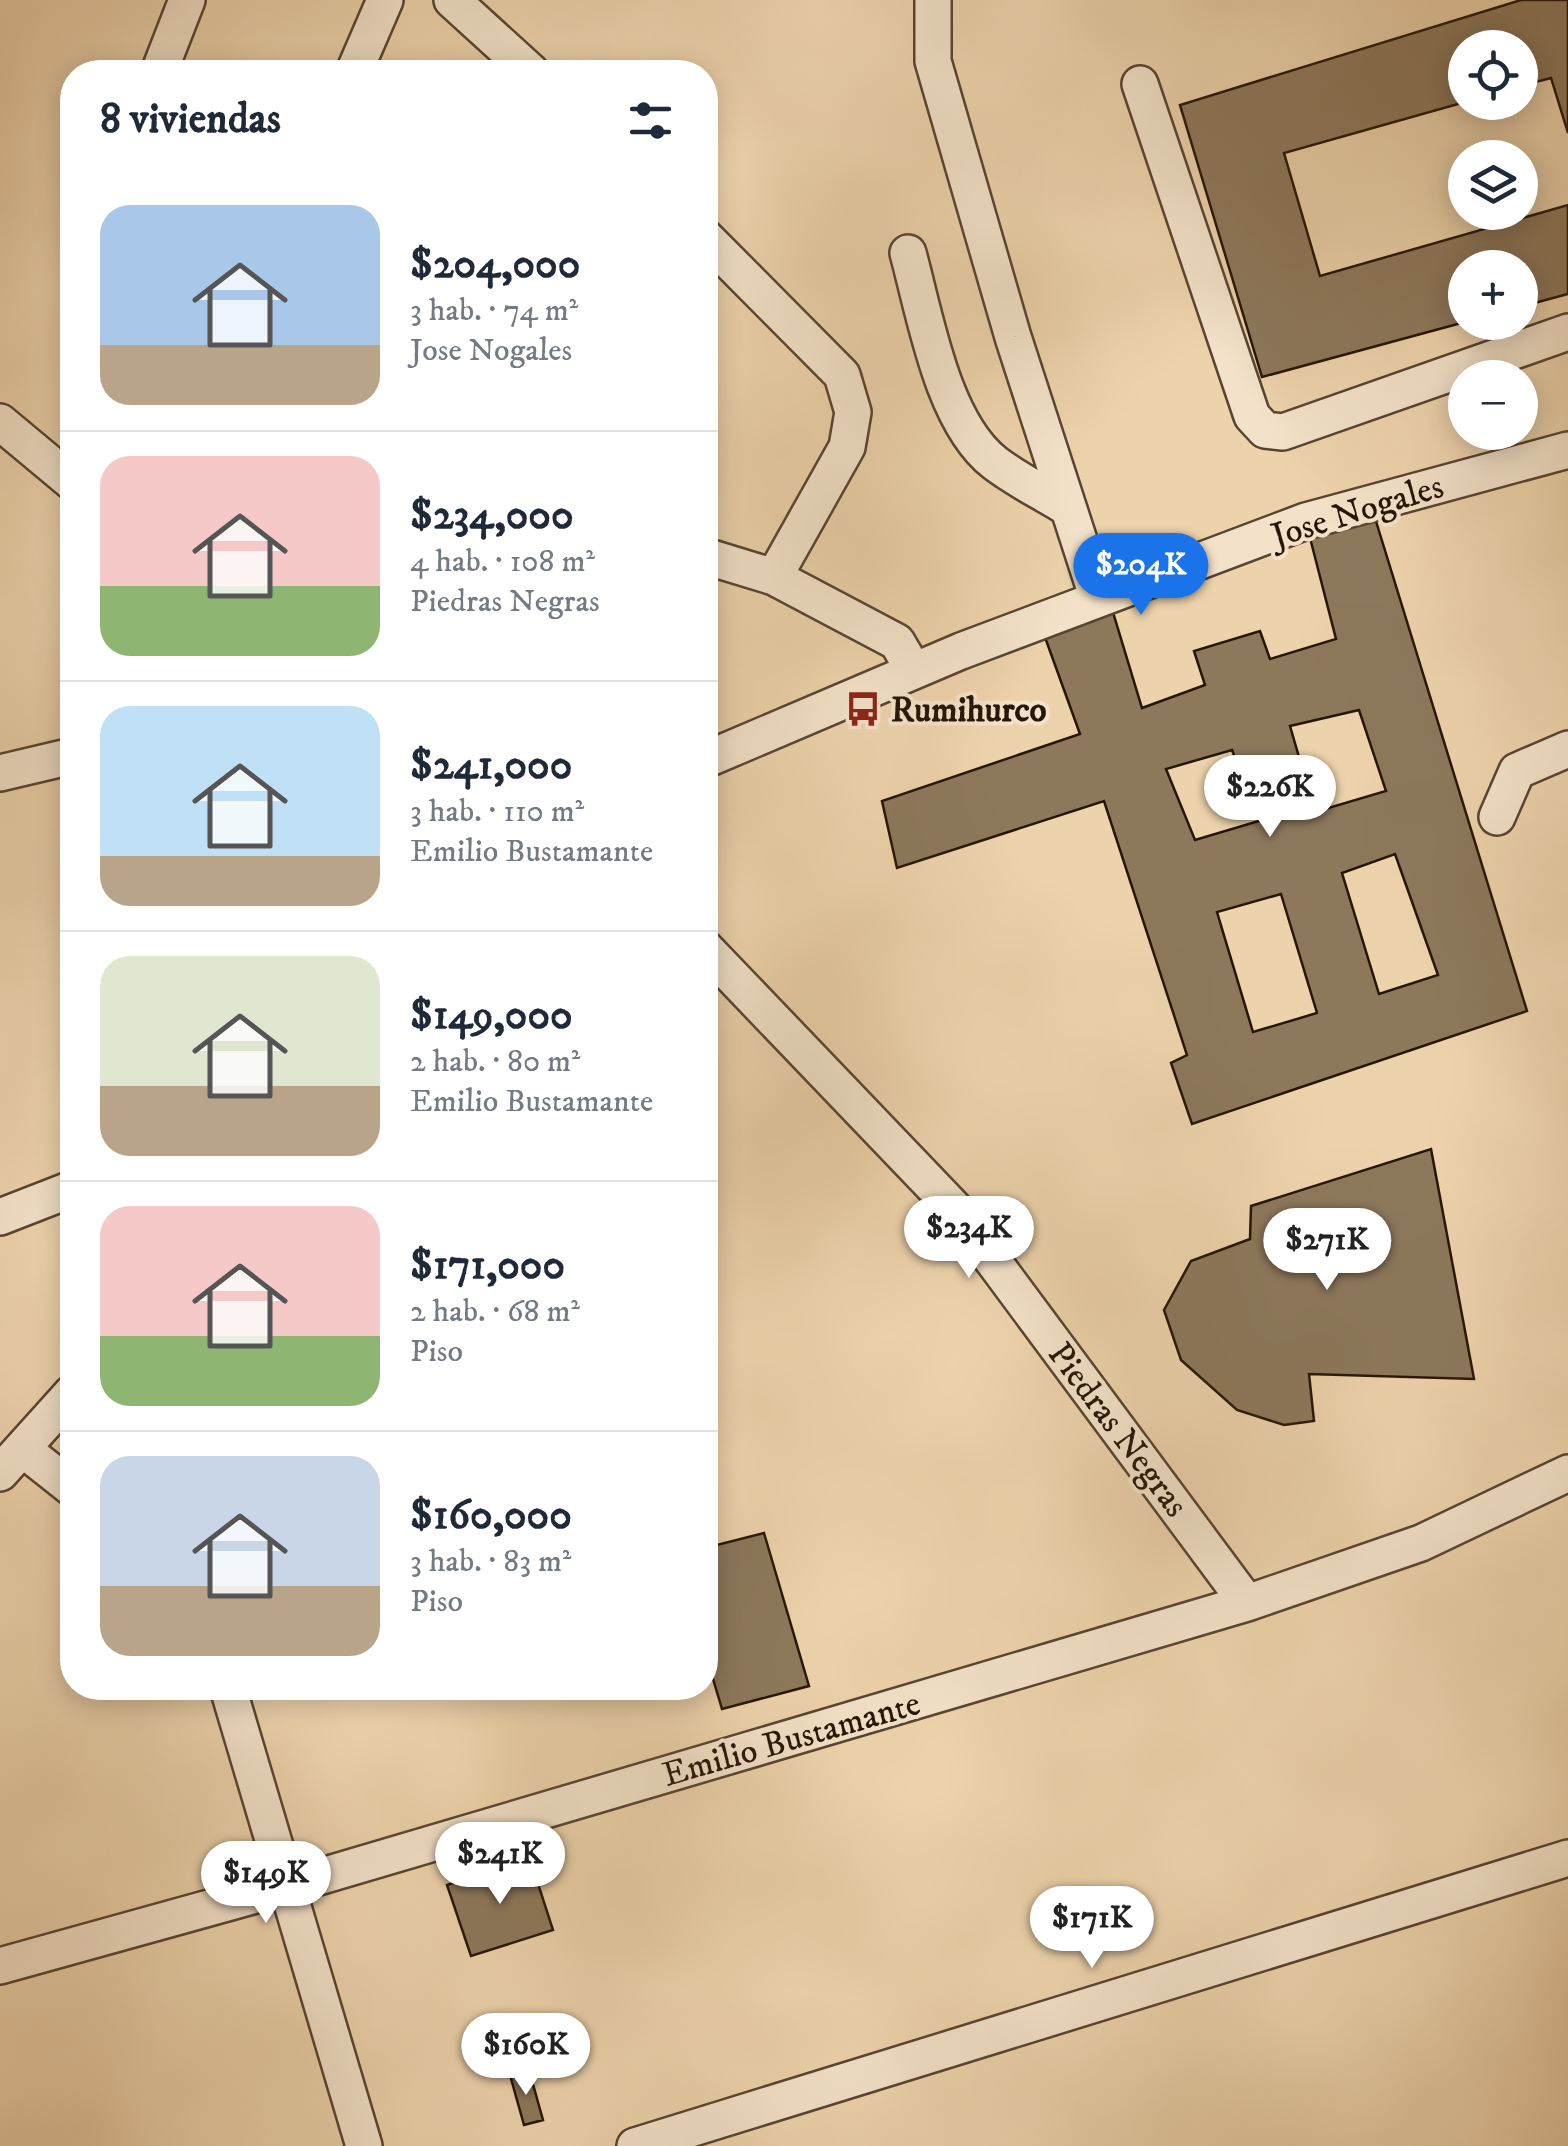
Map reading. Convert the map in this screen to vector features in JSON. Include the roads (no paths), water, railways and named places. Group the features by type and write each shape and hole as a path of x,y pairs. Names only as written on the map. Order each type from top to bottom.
{"street":[{"path":"164,60 187,0"},
{"path":"359,60 384,0"},
{"path":"452,0 518,60"},
{"path":"933,0 933,60 1012,337 1098,600"},
{"path":"1140,84 1252,416 1265,430 1283,432 1568,332"},
{"path":"718,249 842,375 852,412 847,448 774,576"},
{"path":"908,252 950,396 966,428 995,463 1068,508"},
{"path":"0,422 60,472"},
{"name":"Jose Nogales","path":"718,754 914,670 1306,521 1568,450"},
{"path":"718,560 774,576 897,642 914,670"},
{"path":"1497,817 1517,771 1568,749"},
{"path":"0,774 60,759"},
{"name":"Piedras Negras","path":"718,962 953,1207 1247,1603"},
{"path":"0,1218 60,1194"},
{"path":"60,1408 12,1462 60,1483"},
{"name":"Emilio Bustamante","path":"0,1966 288,1886 1247,1603 1420,1543 1568,1473"},
{"path":"232,1700 364,2146"},
{"path":"634,2146 683,2139 1568,1858"}],"place":[{"name":"Rumihurco","path":"863,709"}]}
